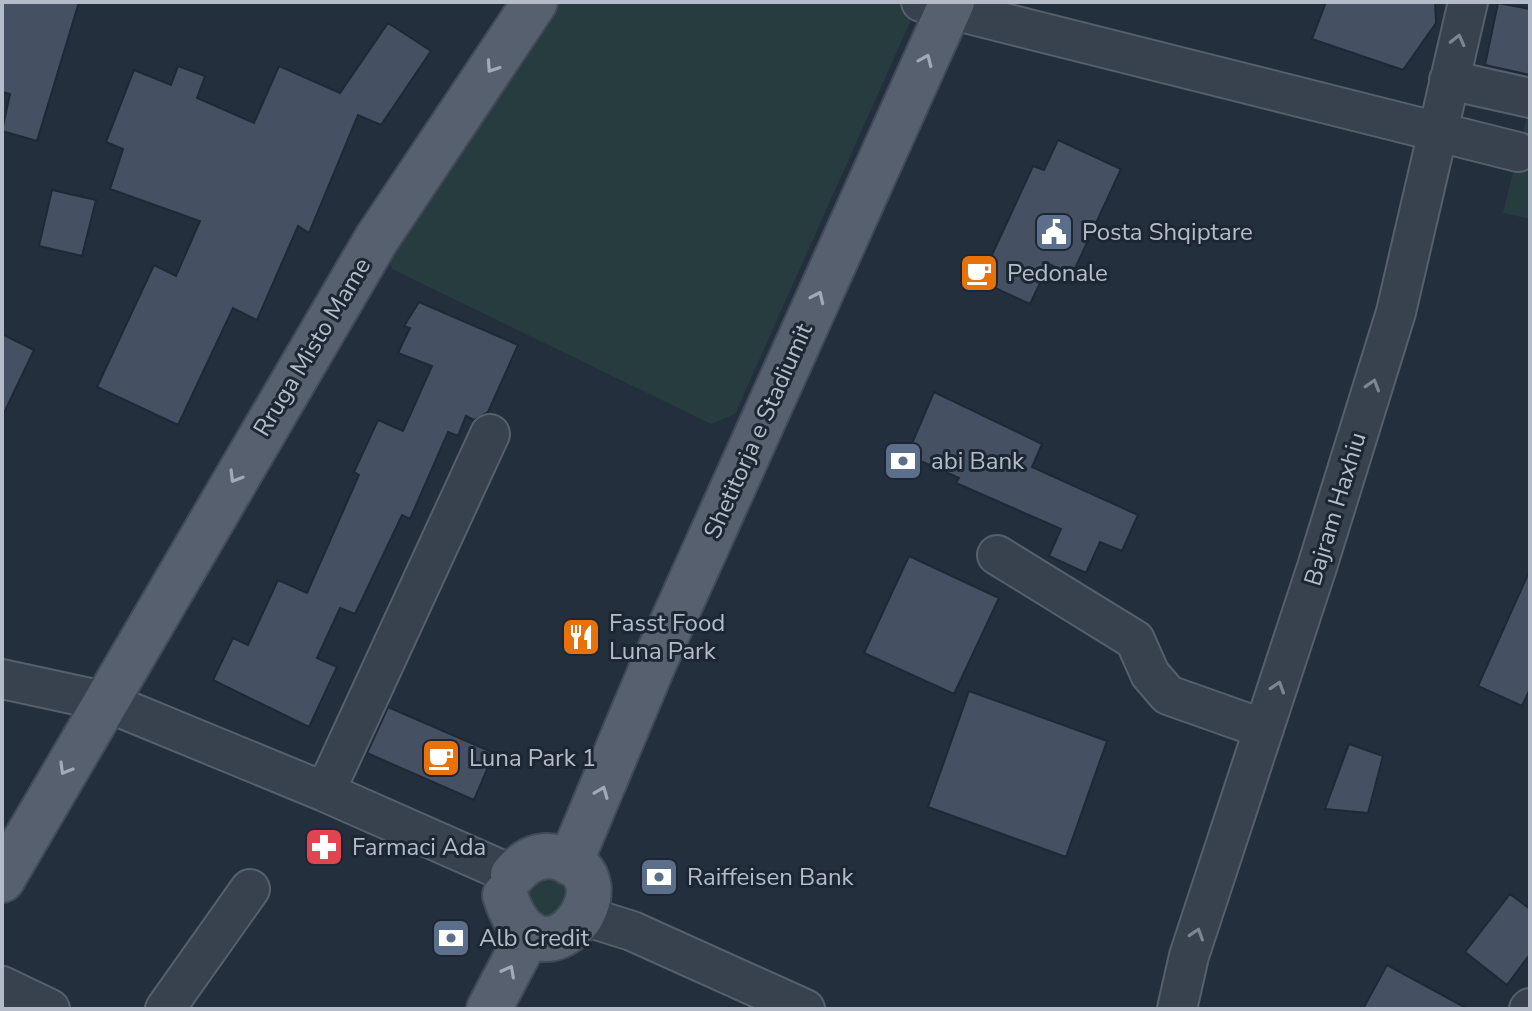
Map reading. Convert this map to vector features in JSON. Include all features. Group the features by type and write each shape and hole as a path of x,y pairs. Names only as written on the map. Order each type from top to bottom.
{"main road":[{"name":"Rruga Misto Mame","path":"2,880 98,710 376,240 535,2"},
{"name":"Shetitorja e Stadiumit","path":"570,863 941,5"},
{"path":"559,857 570,863 586,881 588,905 584,916 565,934 541,937 529,933 512,916 509,885 533,858 559,857"},
{"path":"489,1009 529,933"}],"street":[{"name":"Bajram Haxhiu","path":"1177,1009 1189,956 1396,312 1468,2"},
{"path":"941,5 1518,152"},
{"path":"1449,80 1530,98"},
{"path":"325,792 490,434"},
{"path":"997,555 1135,640 1150,674 1168,695 1264,729"},
{"path":"2,679 57,694 325,792 509,885"},
{"path":"98,710 509,885"},
{"path":"165,1009 250,889"},
{"path":"584,916 632,931 805,1009"},
{"path":"2,986 50,1009"}],"green space":[{"path":"553,2 919,2 735,414 711,424 392,269 387,248"},
{"path":"1530,108 1530,219 1503,213"},
{"path":"564,873 572,909 539,918 524,895 527,883"}],"building":[{"path":"2,2 79,2 37,141 2,131 10,94 2,92"},
{"path":"1326,2 1435,2 1436,23 1403,70 1312,39"},
{"path":"1498,3 1530,9 1530,75 1485,65"},
{"path":"388,23 431,51 381,125 358,115 309,233 298,226 257,320 233,308 178,425 97,387 154,265 176,276 200,221 110,189 123,149 106,142 134,70 171,85 178,66 205,76 197,98 254,123 279,66 340,93"},
{"path":"1058,140 1121,169 1072,275 1049,264 1030,304 980,281 1033,166 1044,170"},
{"path":"52,190 96,200 82,256 39,246"},
{"path":"419,302 518,345 488,412 474,420 466,416 458,436 448,432 410,519 402,515 355,614 340,608 317,658 337,667 309,727 213,680 233,638 248,645 278,580 307,593 359,475 354,472 378,420 403,431 432,366 398,353 410,328 404,326"},
{"path":"2,334 34,350 2,417"},
{"path":"934,392 1042,444 1032,467 1138,515 1122,551 1100,542 1086,573 1049,556 1061,529 956,483 959,478 907,455"},
{"path":"909,556 999,598 954,694 864,653"},
{"path":"1530,570 1530,689 1522,706 1478,686"},
{"path":"969,691 1107,741 1066,857 928,807"},
{"name":"Luna Park 1","path":"388,707 494,753 474,800 367,753"},
{"path":"1349,744 1383,756 1368,813 1325,809"},
{"path":"1510,894 1530,909 1530,954 1507,985 1465,952"},
{"path":"1387,965 1468,1009 1363,1009"}],"place":[{"name":"Posta Shqiptare","path":"1054,232"},
{"name":"Pedonale","path":"979,273"},
{"name":"abi Bank","path":"903,461"},
{"name":"Fasst Food Luna Park","path":"581,637"},
{"name":"Luna Park 1","path":"441,758"},
{"name":"Farmaci Ada","path":"324,847"},
{"name":"Raiffeisen Bank","path":"659,877"},
{"name":"Alb Credit","path":"451,938"}]}
